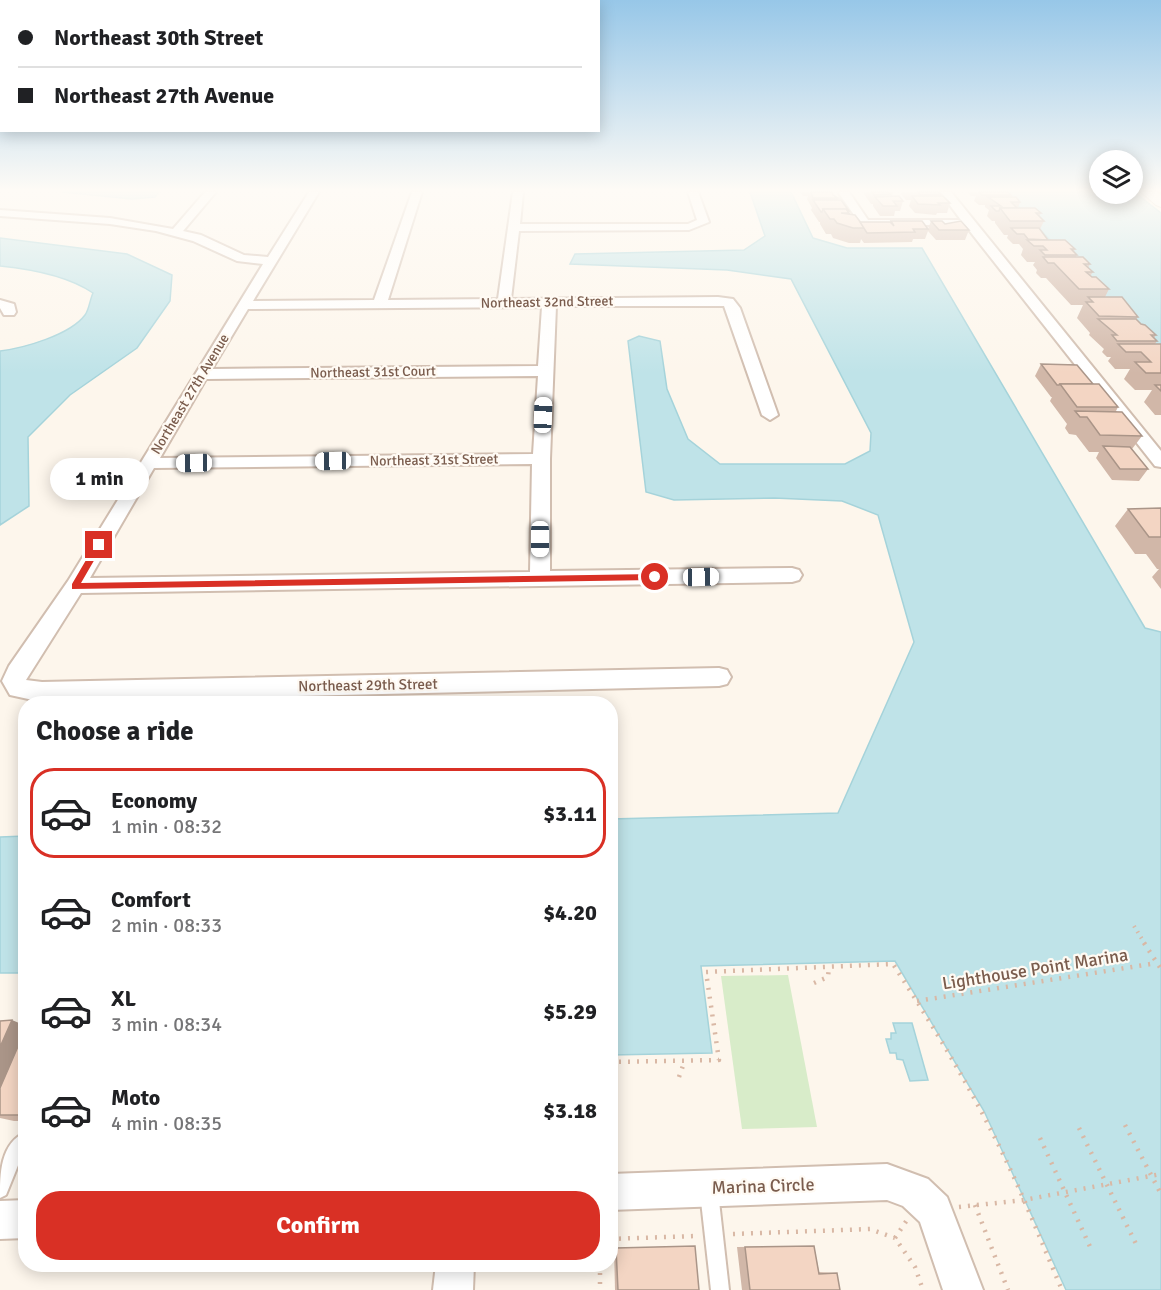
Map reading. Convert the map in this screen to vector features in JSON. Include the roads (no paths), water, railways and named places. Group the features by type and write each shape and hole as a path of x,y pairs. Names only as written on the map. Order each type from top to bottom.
{"street":[{"path":"228,252 241,258 272,261"},
{"name":"Northeast 27th Avenue","path":"12,679 75,586 147,463 277,252"},
{"path":"380,303 397,252"},
{"path":"504,303 510,252"},
{"path":"992,252 1161,462"},
{"path":"540,579 541,459 549,302"},
{"name":"Northeast 32nd Street","path":"245,305 728,302 733,308 770,415"},
{"name":"Northeast 31st Court","path":"201,374 544,371"},
{"name":"Northeast 31st Street","path":"147,463 541,459"},
{"path":"75,586 792,575"},
{"name":"Northeast 29th Street","path":"12,679 54,692 718,677"},
{"name":"Marina Circle","path":"618,1192 887,1182 924,1201 963,1290"},
{"path":"0,1220 18,1219"},
{"path":"453,1290 454,1272"}],"lane":[{"path":"0,1189 18,1146"},
{"path":"709,1188 720,1290"}],"water":[{"path":"0,252 113,252 127,254 172,275 170,301 137,348 70,395 28,437 29,506 0,525 0,351 33,344 69,329 85,315 93,293 72,282 48,274 0,266"},
{"path":"924,252 1145,628 1161,632 1161,1290 1066,1290 984,1111 895,961 701,966 712,1053 618,1055 618,819 838,813 914,642 878,515 842,501 774,498 674,500 646,492 628,341 639,336 660,341 667,389 688,439 720,464 845,464 870,451 871,433 791,279 727,270 570,264 575,254"},
{"path":"1061,252 1161,252 1161,359"},
{"path":"18,836 18,973 0,973 0,837"},
{"path":"893,1023 912,1023 928,1080 910,1081 903,1060 897,1059 896,1053 890,1053 886,1039 891,1039 891,1033 896,1033"}]}
